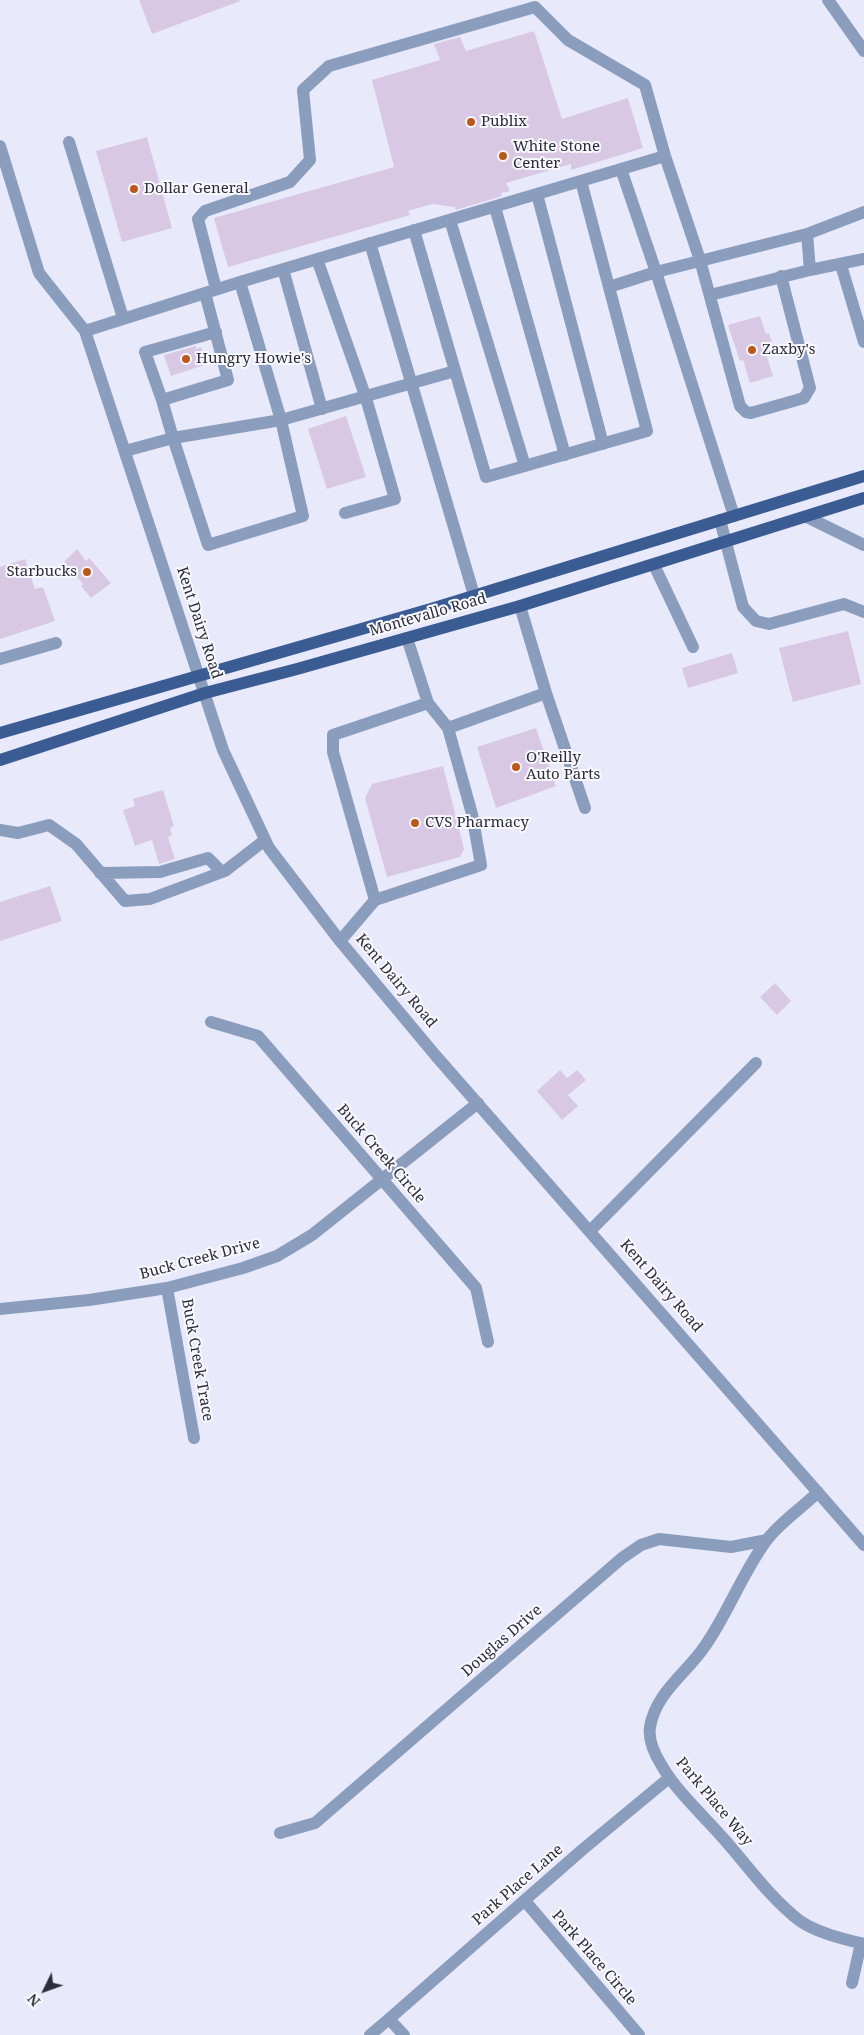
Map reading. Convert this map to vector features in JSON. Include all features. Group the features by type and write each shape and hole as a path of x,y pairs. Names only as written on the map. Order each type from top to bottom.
{"main road":[{"name":"Montevallo Road","path":"0,733 474,595 864,476"},
{"name":"Montevallo Road","path":"0,760 205,693 520,606 864,498"}],"street":[{"path":"828,0 864,51"},
{"path":"162,400 228,380 216,332 198,218 205,211 290,182 310,160 303,90 329,66 535,7 568,40 645,85 665,156 700,260 740,406 746,412 751,413 804,398 810,388 781,276"},
{"path":"69,142 123,318"},
{"name":"Kent Dairy Road","path":"0,146 39,273 84,331 223,750 269,848 340,941 478,1103 591,1230 864,1546"},
{"path":"84,331 282,269 665,156"},
{"path":"621,169 734,516"},
{"path":"414,230 486,477 647,432 581,181"},
{"path":"537,194 603,444"},
{"path":"495,206 565,455"},
{"path":"609,287 700,260 807,234 864,212"},
{"path":"450,220 525,466"},
{"path":"807,234 810,270"},
{"path":"370,243 474,595"},
{"path":"317,259 366,398 395,499 345,513"},
{"path":"710,296 781,276 864,259"},
{"path":"841,265 864,342"},
{"path":"282,269 322,409"},
{"path":"216,332 145,352 208,545 303,516 282,420 240,282"},
{"path":"125,451 173,438 282,420 366,398 455,371"},
{"path":"807,517 864,545"},
{"path":"720,520 743,607 756,621 769,624 844,604 864,612"},
{"path":"654,565 693,647"},
{"path":"520,606 546,693 585,808"},
{"path":"340,941 375,900 481,865 472,814 448,728 428,703 408,638"},
{"path":"0,659 56,642"},
{"path":"448,728 546,693"},
{"path":"375,900 333,752 333,735 428,703"},
{"path":"0,830 18,833 49,825 76,844 124,901 150,899 222,872 265,840"},
{"path":"100,873 160,872 208,858 222,872"},
{"name":"Buck Creek Circle","path":"211,1022 258,1036 476,1288 488,1342"},
{"path":"591,1230 756,1063"},
{"name":"Buck Creek Drive","path":"0,1309 89,1300 167,1288 243,1268 277,1256 312,1235 478,1103"},
{"name":"Buck Creek Trace","path":"167,1288 194,1438"},
{"name":"Park Place Way","path":"818,1492 767,1540 704,1647 675,1679 653,1716 650,1738 655,1753 670,1778 763,1886 788,1911 802,1922 819,1930 863,1944"},
{"name":"Douglas Drive","path":"280,1833 315,1823 615,1564 641,1545 659,1539 731,1547 767,1540"},
{"name":"Park Place Lane","path":"370,2035 670,1778"},
{"name":"Park Place Circle","path":"525,1901 639,2035"},
{"path":"852,1983 863,1944"},
{"path":"389,2018 404,2035"}],"building":[{"path":"139,0 239,0 240,1 152,34"},
{"name":"White Stone Center","path":"534,31 562,119 628,98 643,148 571,170 571,164 506,183 510,191 501,193 502,196 456,210 455,207 432,204 408,211 410,215 228,267 214,218 394,167 372,80 440,60 434,44 460,37 466,51"},
{"name":"Dollar General","path":"147,137 172,228 122,242 96,151"},
{"name":"Zaxby's","path":"760,316 766,334 769,333 773,346 769,347 771,353 766,354 773,376 750,383 743,360 740,361 728,325"},
{"name":"Hungry Howie's","path":"196,346 196,349 201,347 207,364 171,376 164,355"},
{"path":"346,416 366,477 327,489 308,429"},
{"name":"Starbucks","path":"77,549 86,561 89,558 111,583 91,598 81,586 83,584 64,562"},
{"path":"25,559 35,589 43,587 55,621 0,639 0,567"},
{"path":"848,631 861,684 793,702 779,648"},
{"path":"732,653 738,673 688,688 682,668"},
{"name":"O'Reilly Auto Parts","path":"536,728 556,786 496,808 477,747"},
{"name":"CVS Pharmacy","path":"443,766 464,849 460,857 387,877 365,798 372,784"},
{"path":"163,790 174,826 170,828 172,835 168,837 175,859 159,864 152,840 135,846 123,810 135,806 133,799"},
{"path":"50,886 62,921 0,941 0,902"},
{"path":"775,983 791,1001 777,1015 760,997"},
{"path":"560,1070 567,1078 577,1070 586,1080 568,1095 578,1106 562,1120 537,1091"}],"place":[{"name":"Publix","path":"471,122"},
{"name":"White Stone Center","path":"503,156"},
{"name":"Dollar General","path":"134,189"},
{"name":"Zaxby's","path":"752,350"},
{"name":"Hungry Howie's","path":"186,359"},
{"name":"Starbucks","path":"87,572"},
{"name":"O'Reilly Auto Parts","path":"516,767"},
{"name":"CVS Pharmacy","path":"415,823"}]}
